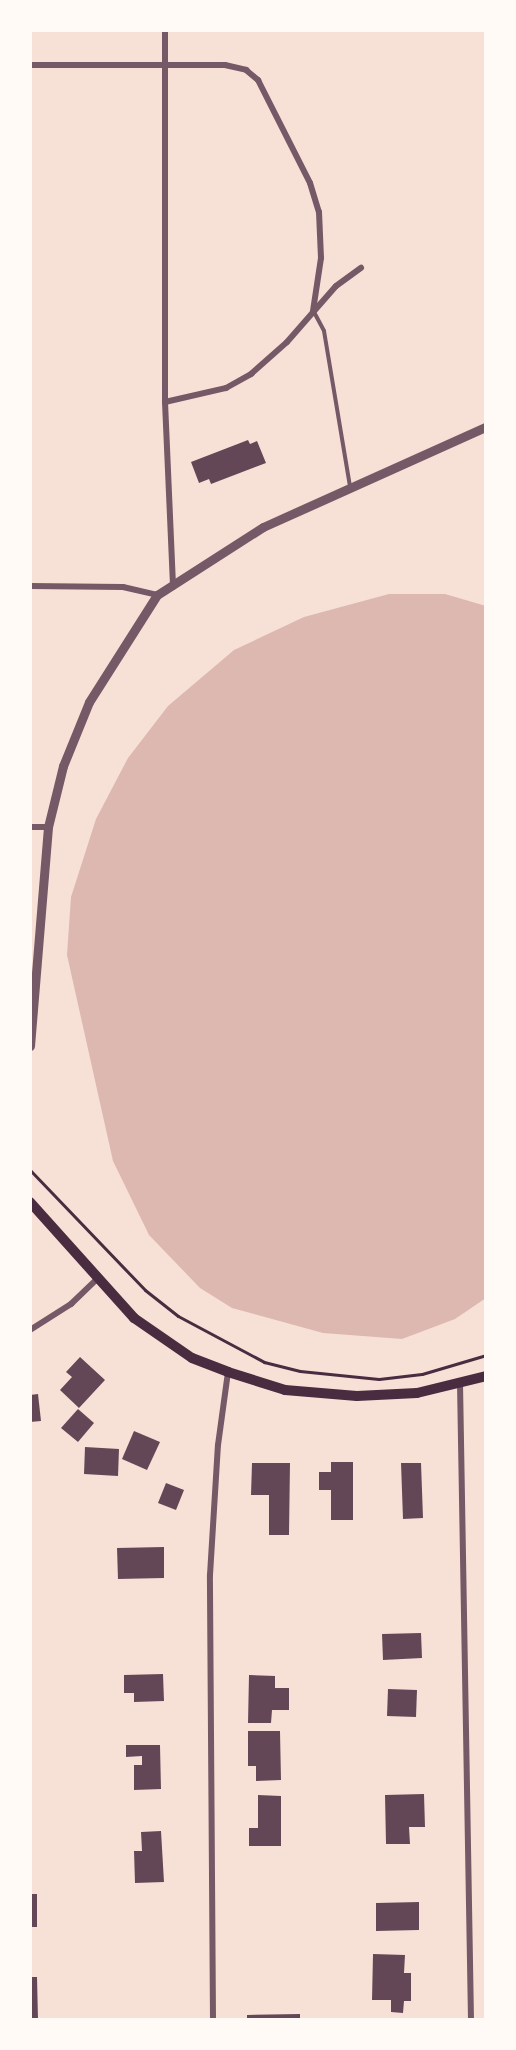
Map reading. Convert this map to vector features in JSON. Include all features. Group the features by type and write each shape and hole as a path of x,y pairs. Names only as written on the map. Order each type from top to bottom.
{"main road":[{"path":"30,1202 134,1318 192,1358 228,1372 285,1390 357,1396 417,1393 486,1376"}],"street":[{"path":"165,30 165,402 173,587"},
{"path":"30,65 166,65 246,70 258,80 319,212 321,258 313,311"},
{"path":"165,402 226,388 251,374 336,286 361,268"},
{"path":"30,1046 48,827 63,766 89,702 157,595 173,587 263,527 350,490 486,427"},
{"path":"30,586 123,587 157,595"},
{"path":"30,827 48,827"},
{"path":"30,1330 71,1304 98,1278"},
{"path":"213,2020 210,1575 218,1445 228,1372"},
{"path":"460,1383 471,2020"}],"lane":[{"path":"313,311 324,331 350,490"}],"path":[{"path":"30,1170 145,1290 178,1316 264,1362 300,1371 379,1379 422,1374 486,1355"}],"shaded area":[{"path":"389,594 445,594 486,606 486,1298 455,1319 402,1339 323,1333 232,1308 200,1288 149,1235 113,1161 67,955 71,897 96,819 128,758 168,706 234,650 304,617"}],"building":[{"path":"248,440 250,444 257,441 266,463 211,484 209,479 199,483 191,462"},
{"path":"80,1357 105,1380 79,1408 60,1390 72,1377 66,1372"},
{"path":"38,1394 41,1421 30,1422 30,1395"},
{"path":"78,1409 94,1423 78,1442 61,1428"},
{"path":"134,1431 160,1442 147,1470 122,1459"},
{"path":"85,1447 119,1449 118,1476 84,1474"},
{"path":"331,1462 353,1462 353,1520 331,1520 331,1490 319,1490 319,1472 331,1472"},
{"path":"252,1463 290,1463 289,1535 269,1535 269,1495 251,1495"},
{"path":"401,1463 421,1463 423,1518 403,1519"},
{"path":"166,1483 184,1490 176,1510 158,1503"},
{"path":"164,1547 164,1578 118,1579 117,1548"},
{"path":"421,1633 422,1658 383,1660 382,1634"},
{"path":"163,1674 164,1701 134,1702 134,1693 124,1693 124,1675"},
{"path":"249,1675 275,1676 275,1688 289,1688 289,1710 272,1710 271,1723 248,1723"},
{"path":"388,1689 417,1690 416,1717 387,1716"},
{"path":"248,1731 280,1731 281,1780 256,1781 256,1766 248,1766"},
{"path":"126,1745 160,1745 161,1789 134,1790 134,1765 142,1765 142,1756 126,1757"},
{"path":"424,1794 425,1827 409,1827 410,1844 386,1844 385,1795"},
{"path":"258,1795 281,1796 281,1846 249,1846 249,1828 258,1828"},
{"path":"161,1831 164,1882 135,1883 134,1851 142,1851 141,1832"},
{"path":"30,1894 37,1894 37,1927 30,1927"},
{"path":"419,1902 419,1930 376,1931 376,1903"},
{"path":"373,1954 405,1955 404,1973 411,1973 411,2001 404,2001 403,2013 391,2012 391,2000 372,2000"},
{"path":"30,1977 37,1977 38,2020 30,2020"},
{"path":"300,2014 300,2020 247,2020 247,2015"}]}
